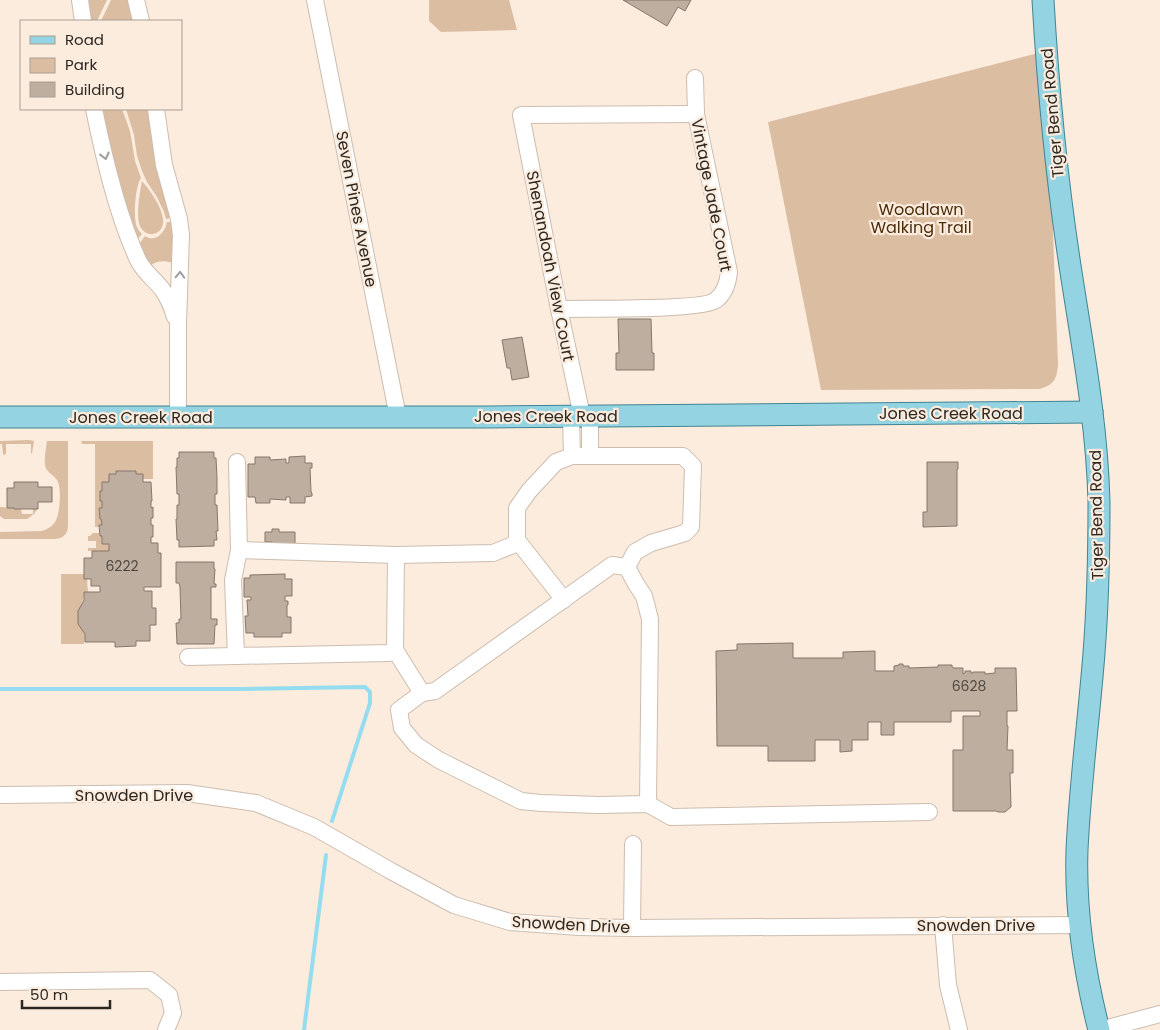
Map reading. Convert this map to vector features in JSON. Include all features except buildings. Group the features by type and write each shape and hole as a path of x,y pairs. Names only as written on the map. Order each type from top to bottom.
{"main road":[{"name":"Tiger Bend Road","path":"1043,0 1055,152 1068,257 1092,412 1099,498 1099,571 1095,646 1077,851 1080,925 1086,972 1099,1030"},
{"name":"Jones Creek Road","path":"0,417 398,417 1092,412"}],"street":[{"path":"80,0 82,20"},
{"path":"136,0 141,20"},
{"name":"Seven Pines Avenue","path":"315,0 398,417"},
{"name":"Vintage Jade Court","path":"559,309 650,308 706,304 716,301 723,292 728,282 729,272 696,114 694,78"},
{"path":"94,110 109,174 132,245 139,262 163,290 170,302 178,324"},
{"path":"156,110 164,165 179,219 181,235 178,324 178,417"},
{"name":"Shenandoah View Court","path":"581,416 521,115 696,114"},
{"path":"572,456 581,416"},
{"path":"581,416 590,456"},
{"path":"564,600 518,540 517,508 529,491 556,462 572,456 683,456 693,466 691,527 685,533 651,543 635,552 627,567"},
{"path":"236,656 233,580 240,550 237,462"},
{"path":"240,550 396,555 492,553 513,545 518,540"},
{"path":"396,555 395,650 422,693"},
{"path":"627,567 612,565 435,691 422,693 399,710 402,728 416,745 439,760 520,801 599,805 648,804 671,817 929,812"},
{"path":"627,567 644,596 650,619 648,804"},
{"path":"188,657 389,653 395,650"},
{"name":"Snowden Drive","path":"0,795 187,792 256,803 314,827 454,905 510,922 580,927 632,928 1080,925"},
{"path":"632,928 633,844"},
{"path":"943,925 948,985 959,1030"},
{"path":"0,982 150,980 169,995 172,1013 166,1030"},
{"path":"1099,1030 1160,1014"}],"green space":[{"path":"85,0 107,0 97,20 87,20"},
{"path":"111,0 131,0 136,20 101,20"},
{"path":"429,0 509,0 517,30 441,32 429,21"},
{"name":"Woodlawn Walking Trail","path":"1046,51 1058,364 1054,381 1048,386 1039,389 821,390 768,122"},
{"path":"99,110 122,110 130,131 135,161 141,178 137,188 135,209 137,227 142,234 135,242"},
{"path":"126,110 152,110 173,216 170,218 166,219 157,197 142,171 137,156 134,135"},
{"path":"142,181 158,204 163,219 162,228 152,234 144,232 139,224 138,205"},
{"path":"167,222 174,222 175,256 172,263 160,262 150,266 137,247 145,236 156,238 159,236"},
{"path":"0,441 34,441 32,454 31,444 6,444 6,453 5,455 3,454"},
{"path":"47,441 68,441 67,531 63,537 55,539 0,539 0,532 42,531 48,529 57,518 60,489 57,480 45,465"},
{"path":"81,441 153,441 153,479 143,479 143,474 109,474 109,482 102,483 100,501 102,501 102,508 99,508 102,525 99,527 95,527 95,444 82,444"},
{"path":"0,507 21,509 22,514 33,514 33,509 37,509 34,514 27,519 4,519 0,516"},
{"path":"93,533 99,533 102,536 102,544 109,544 109,551 88,551 88,548 96,548 96,541 88,541 88,536"},
{"path":"61,574 84,574 87,579 88,592 84,592 78,616 79,625 85,635 84,644 61,644"}],"waterway":[{"path":"0,689 365,687 370,692 370,703 332,821"},
{"path":"304,1030 326,855"}]}
